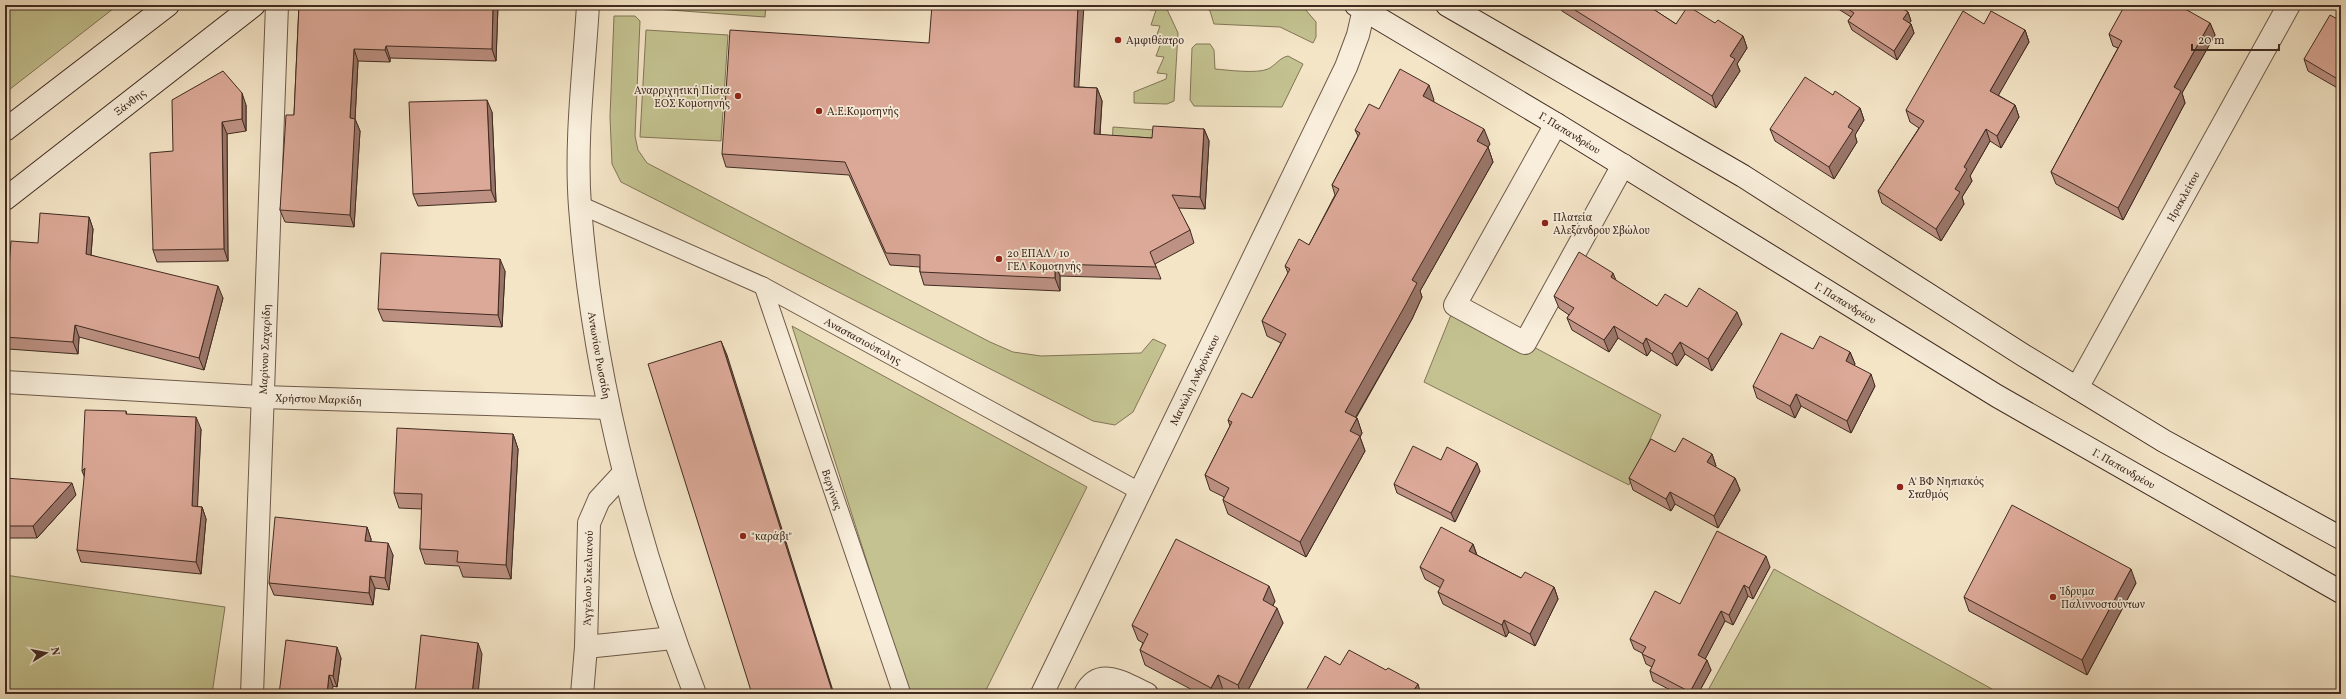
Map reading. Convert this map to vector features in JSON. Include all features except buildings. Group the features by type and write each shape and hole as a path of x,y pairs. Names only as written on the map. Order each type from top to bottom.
{"street":[{"path":"5,130 168,5"},
{"name":"Ξάνθης","path":"5,198 254,5"},
{"name":"Μαρίνου Σαχαρίδη","path":"252,694 277,5"},
{"name":"Αντωνίου Ρωσσίδη","path":"588,5 579,138 580,205 592,313 609,408 623,474 673,638 695,694"},
{"path":"1447,5 1742,176 1793,210 2077,388 2164,440 2341,538"},
{"name":"Ηρακλείτου","path":"2077,388 2289,5"},
{"name":"Μανώλη Ανδρόνικου","path":"1042,694 1346,66 1358,35 1361,6"},
{"name":"Γ. Παπανδρέου","path":"1361,6 1623,165 1997,396 2341,592"},
{"path":"1556,124 1455,305 1525,343 1623,165"},
{"name":"Αναστασιούπολης","path":"580,205 763,286 1139,491"},
{"name":"Βεργίνας","path":"763,286 902,694"},
{"name":"Χρήστου Μαρκίδη","path":"5,382 262,397 609,408"},
{"name":"Άγγελου Σικελιανού","path":"582,694 586,647 589,523 599,500 623,474"},
{"path":"586,647 673,638"},
{"path":"1085,694 1093,683 1100,678 1109,677 1147,694"}],"shaded area":[{"path":"5,5 118,5 5,93"},
{"path":"630,5 766,5 765,17 629,7"},
{"path":"1148,5 1165,5 1178,33 1174,101 1167,104 1134,103 1134,92 1166,79 1167,74 1157,73 1164,57 1156,56 1162,40 1155,40 1160,26 1151,25 1156,10 1150,10"},
{"path":"1203,5 1298,5 1305,9 1316,22 1316,37 1313,43 1280,27 1214,24 1210,11"},
{"path":"614,16 635,16 640,21 635,136 638,150 647,163 990,342 1013,352 1041,356 1141,353 1153,339 1166,345 1133,412 1115,425 1093,421 621,182 612,164 610,117"},
{"path":"646,30 728,35 721,141 640,137"},
{"path":"1196,44 1210,44 1214,50 1215,69 1242,71 1263,70 1268,69 1282,58 1288,56 1303,64 1282,107 1194,106 1190,100 1192,48"},
{"path":"1113,127 1155,130 1158,139 1112,148"},
{"path":"1455,305 1661,415 1629,485 1424,382"},
{"path":"792,326 1087,487 984,694 909,694"},
{"path":"1774,569 2001,694 1706,694"},
{"path":"5,575 225,607 212,694 5,694"}],"place":[{"name":"Αμφιθέατρο","path":"1118,40"},
{"name":"Αναρριχητική Πίστα ΕΟΣ Κομοτηνής","path":"738,96"},
{"name":"Α.Ε.Κομοτηνής","path":"819,111"},
{"name":"Πλατεία Αλεξάνδρου Σβώλου","path":"1545,223"},
{"name":"2ο ΕΠΑΛ / 1ο ΓΕΛ Κομοτηνής","path":"999,259"},
{"name":"Α' ΒΦ Νηπιακός Σταθμός","path":"1900,487"},
{"name":"\"καράβι\"","path":"743,536"},
{"name":"Ίδρυμα Παλιννοστούντων","path":"2053,597"}]}
